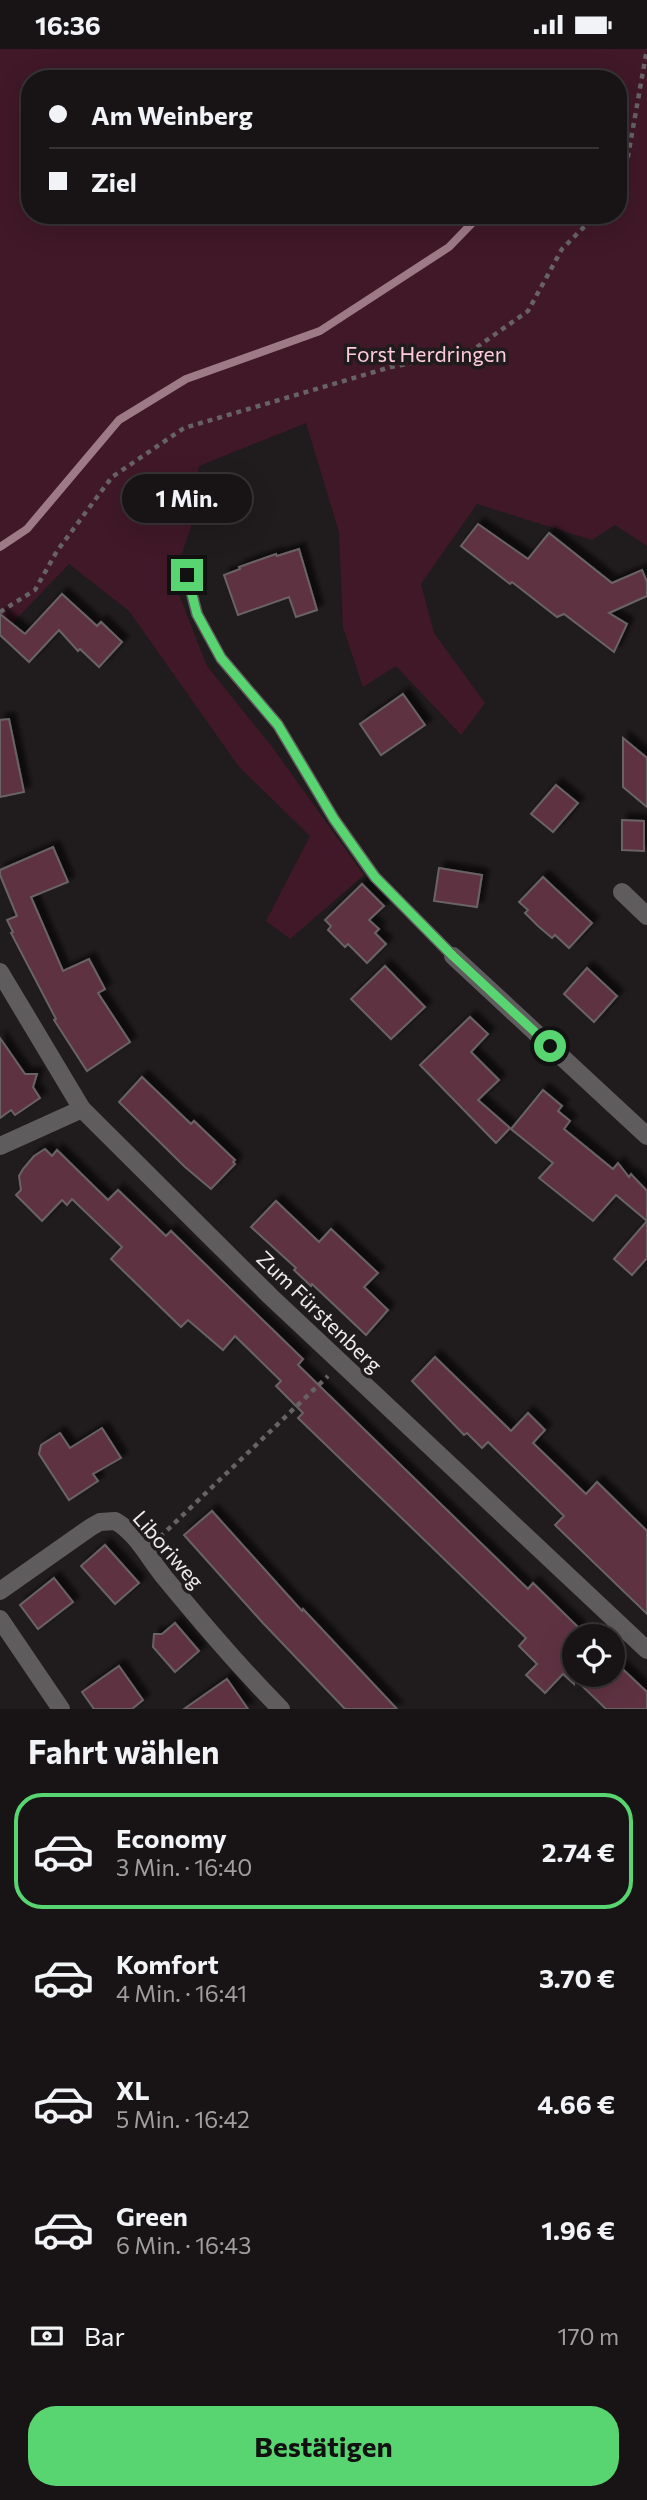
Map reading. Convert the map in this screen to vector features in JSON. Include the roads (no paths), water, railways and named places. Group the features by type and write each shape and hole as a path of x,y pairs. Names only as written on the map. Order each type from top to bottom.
{"street":[{"path":"622,892 647,916"},
{"path":"453,956 647,1136"},
{"name":"Zum Fürstenberg","path":"0,972 82,1109 270,1296 647,1650"},
{"path":"0,1146 82,1109"},
{"name":"Liboriweg","path":"0,1591 90,1527 100,1522 115,1521 133,1537 199,1618 281,1709"},
{"path":"0,1619 61,1709"}],"lane":[{"path":"187,575 197,614 221,658 278,725 334,819 375,877 453,956"}],"waterway":[{"path":"0,547 27,529 119,420 186,379 320,331 449,247 471,224"}],"park label":[{"name":"Forst Herdringen","path":"426,353"}]}
